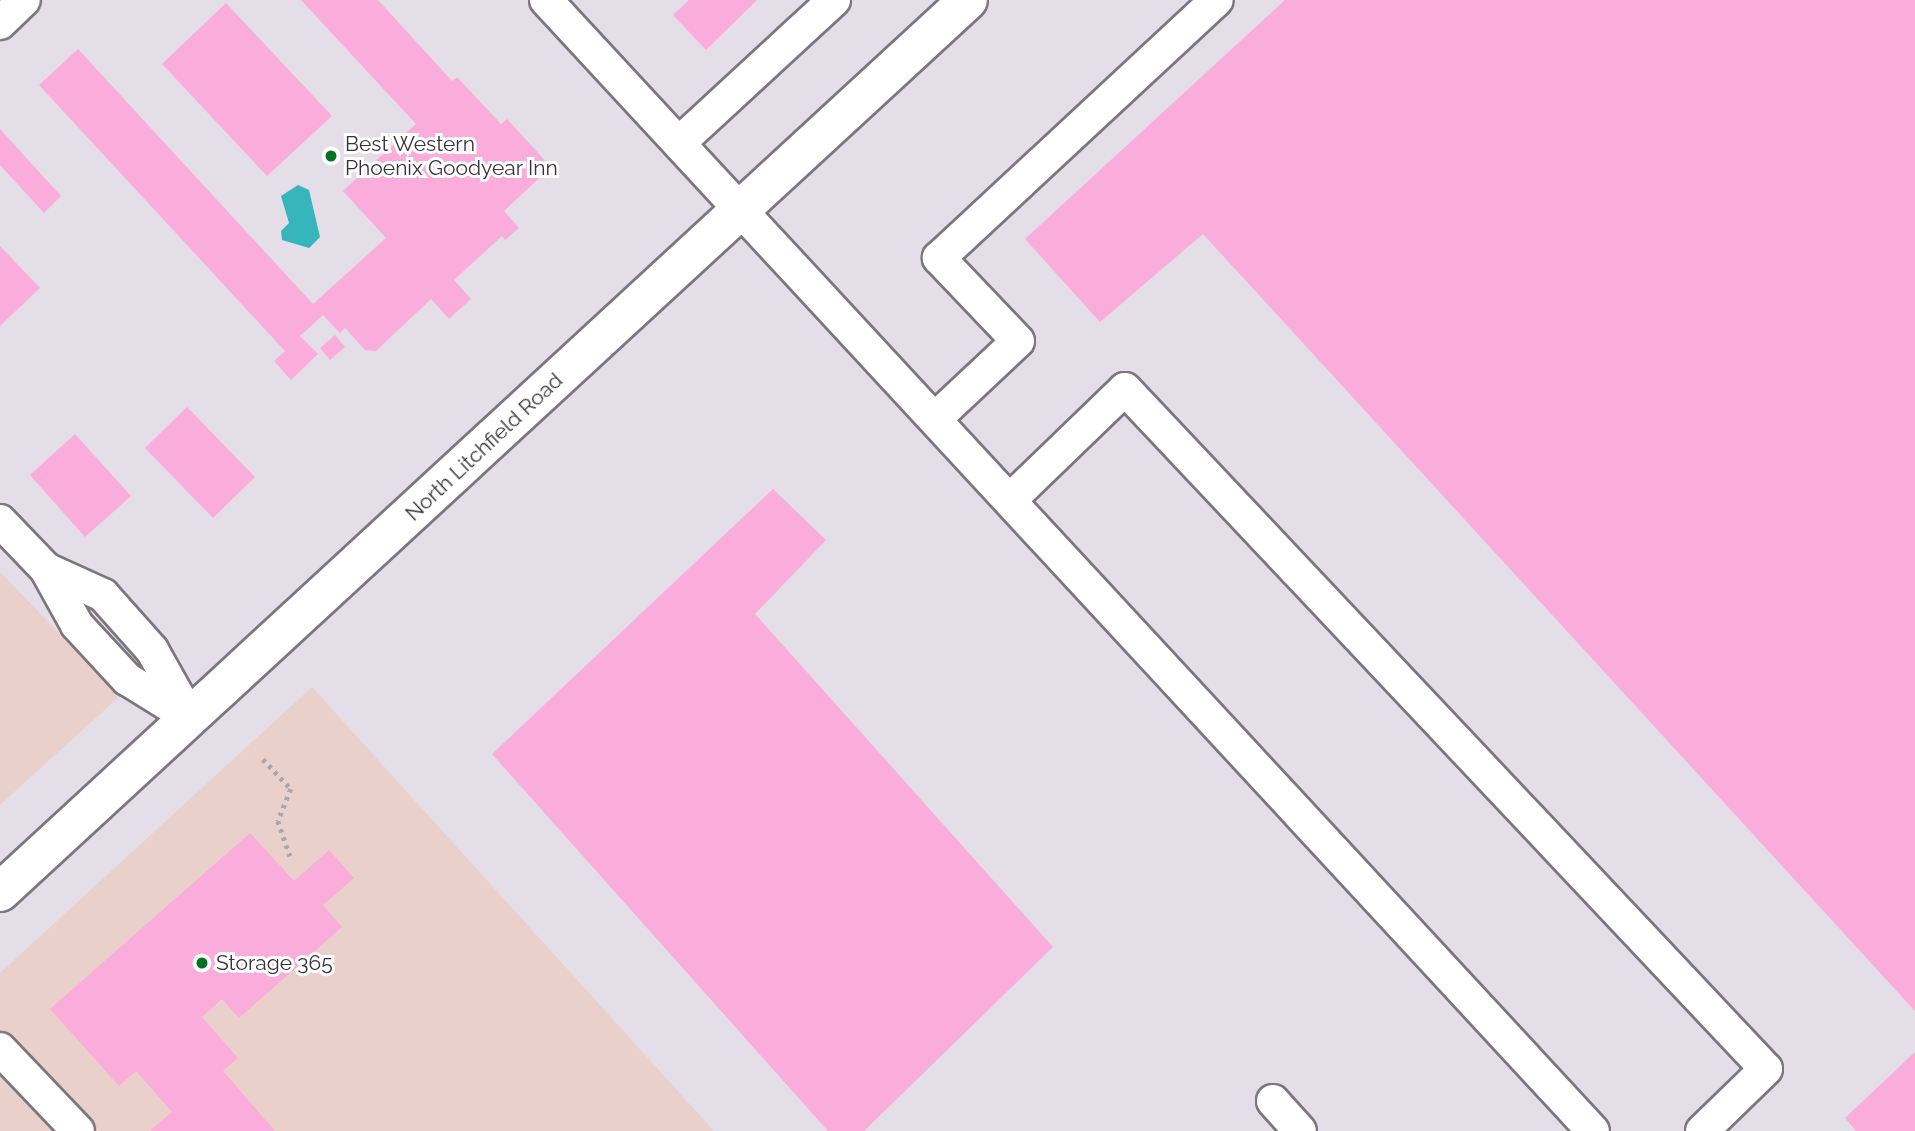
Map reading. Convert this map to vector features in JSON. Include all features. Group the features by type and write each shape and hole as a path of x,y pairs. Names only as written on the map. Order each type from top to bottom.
{"main road":[{"name":"North Litchfield Road","path":"0,892 968,0"}],"street":[{"path":"0,23 24,0"},
{"path":"546,0 742,208 1593,1131"},
{"path":"680,143 834,0"},
{"path":"936,418 1018,341 939,258 1217,0"},
{"path":"1011,499 1125,389 1766,1069 1702,1131"},
{"path":"0,522 46,569 77,625 127,679 190,718"},
{"path":"0,1049 78,1131"},
{"path":"1273,1101 1300,1131"}],"path":[{"path":"263,759 291,789 278,821 290,856"}],"shaded area":[{"path":"0,572 120,696 0,805"},
{"path":"312,687 714,1131 0,1131 0,973"}],"water":[{"path":"298,185 309,190 320,237 309,248 282,240 281,231 289,223 281,196"}],"building":[{"path":"301,0 378,0 452,81 457,77 501,124 507,119 551,167 504,211 519,228 505,240 502,236 454,280 471,299 449,319 431,299 376,351 365,350 345,328 340,333 323,315 300,336 318,354 291,380 274,361 285,351 39,85 78,49 313,304 386,238 343,191 416,124"},
{"path":"689,0 757,0 706,50 673,15"},
{"path":"1285,0 1915,0 1915,1011 1203,234 1100,322 1025,239"},
{"path":"226,3 332,116 267,176 162,64"},
{"path":"0,129 61,196 44,213 0,165"},
{"path":"0,246 40,288 0,326"},
{"path":"335,335 345,347 330,360 320,348"},
{"path":"187,407 255,477 213,518 145,448"},
{"path":"75,434 131,496 85,537 30,475"},
{"path":"773,489 826,540 755,614 1053,947 864,1131 828,1131 492,754"},
{"name":"Storage 365","path":"250,833 294,881 329,850 354,878 323,905 342,927 239,1018 222,999 202,1017 238,1058 223,1071 275,1131 150,1131 172,1112 136,1071 119,1086 50,1009"},
{"path":"1915,1052 1915,1131 1856,1131 1845,1118"}],"place":[{"name":"Best Western Phoenix Goodyear Inn","path":"331,156"},
{"name":"Storage 365","path":"202,963"}]}
